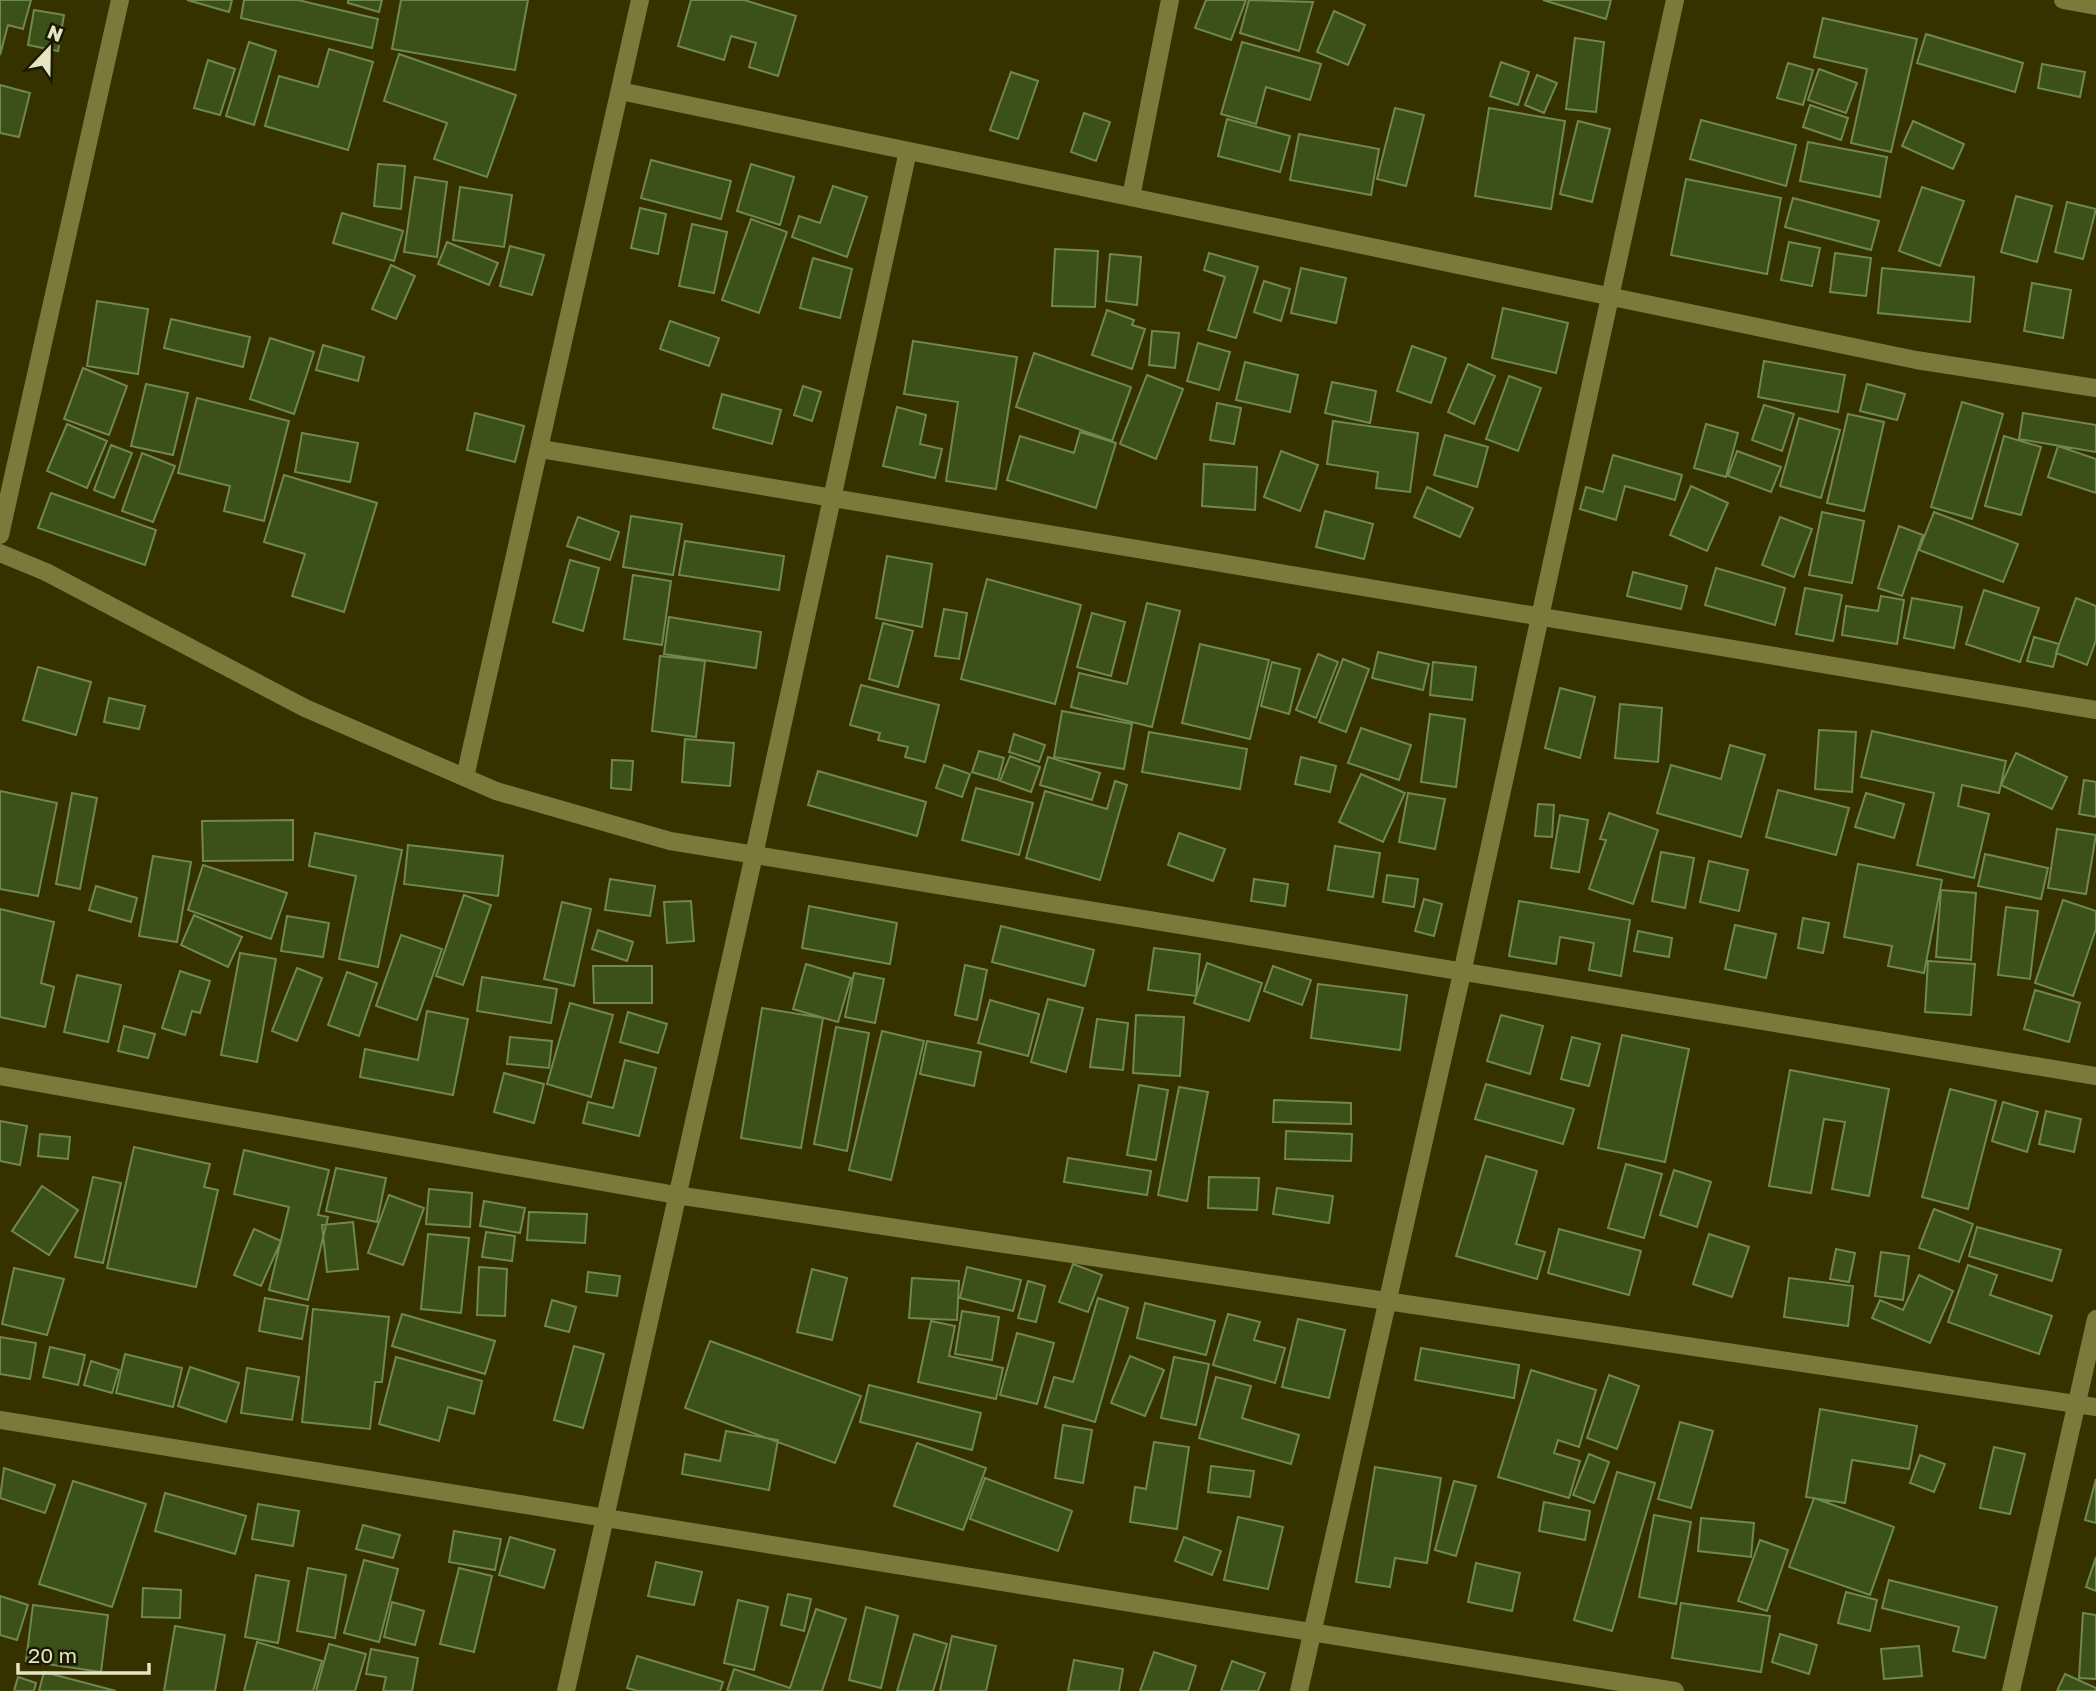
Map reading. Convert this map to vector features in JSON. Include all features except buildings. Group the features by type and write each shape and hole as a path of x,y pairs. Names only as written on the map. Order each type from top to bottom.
{"street":[{"path":"0,535 120,0"},
{"path":"466,778 640,0"},
{"path":"1131,197 1170,0"},
{"path":"1299,1691 1462,973 1675,0"},
{"path":"2063,0 2096,6"},
{"path":"620,91 1916,360 2096,388"},
{"path":"566,1691 602,1518 754,855 908,151"},
{"path":"541,449 2096,710"},
{"path":"0,553 46,572 305,708 496,791 670,841 2096,1076"},
{"path":"0,1076 676,1195 2096,1407"},
{"path":"2011,1691 2096,1319"},
{"path":"0,1420 1675,1691"}]}
